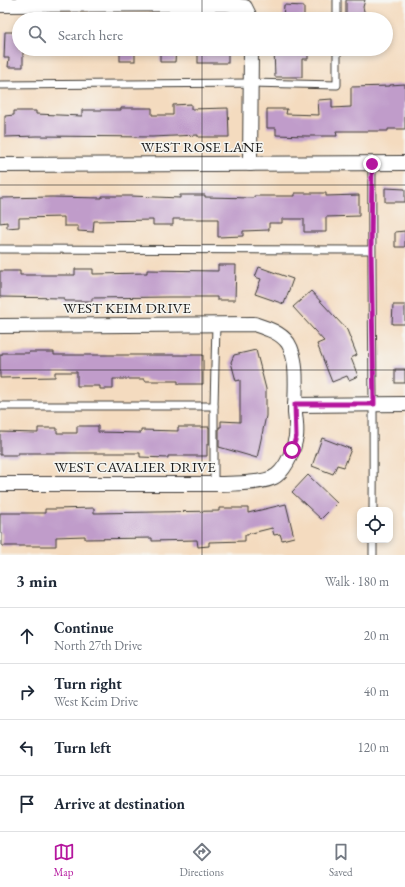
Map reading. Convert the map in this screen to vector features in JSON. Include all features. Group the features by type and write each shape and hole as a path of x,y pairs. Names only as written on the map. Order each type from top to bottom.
{"street":[{"path":"0,6 226,4 246,12"},
{"path":"250,164 251,56"},
{"name":"WEST ROSE LANE","path":"0,165 405,163"},
{"name":"WEST KEIM DRIVE","path":"0,326 254,324 271,329 288,343 292,354 295,367 296,437 287,463 277,476 269,479"},
{"path":"295,404 405,404"},
{"name":"WEST CAVALIER DRIVE","path":"0,484 214,484 245,483 269,479"}],"lane":[{"path":"337,0 337,12"},
{"path":"0,85 250,83 337,85 337,56"},
{"path":"372,164 371,250 374,404 373,507"},
{"path":"0,249 371,250"},
{"path":"214,484 216,324"},
{"path":"0,406 214,406"},
{"path":"373,543 373,555"}],"building":[{"path":"346,0 365,0 363,7 364,12 346,12"},
{"path":"284,5 304,6 304,12 284,12"},
{"path":"5,32 12,32 12,56 23,56 23,67 8,67 9,58 4,58"},
{"path":"120,56 135,56 135,61 120,61"},
{"path":"160,56 175,56 175,62 160,62"},
{"path":"198,56 228,56 228,63 198,63"},
{"path":"274,56 308,56 308,59 302,59 302,77 275,77"},
{"path":"405,84 405,129 388,129 388,131 336,131 337,136 306,136 276,135 276,128 267,128 267,109 287,109 286,114 319,115 318,100 332,99 332,108 351,107 351,87"},
{"path":"191,104 191,109 228,108 229,137 198,137 198,135 152,137 5,137 5,116 14,115 14,111 36,111 36,114 82,116 82,110 152,108 152,115 173,115 173,105"},
{"path":"385,188 405,189 405,202 385,202"},
{"path":"295,193 326,193 326,196 359,195 359,216 326,217 326,232 304,232 304,219 282,219 282,223 269,223 269,230 243,231 243,236 218,237 218,219 173,219 173,225 153,225 153,220 94,221 93,232 78,231 78,226 64,226 64,217 19,218 19,227 7,228 7,222 0,223 0,198 102,198 102,196 131,196 180,198 180,195 205,195 205,197 254,198 254,196 295,196"},
{"path":"405,231 405,247 395,247 395,232"},
{"path":"218,265 236,265 235,300 217,300 217,297 168,297 92,298 92,301 64,301 64,298 0,297 0,271 20,271 20,275 75,275 75,269 93,269 93,274 147,273 147,270 218,271"},
{"path":"259,267 293,279 284,304 255,294 261,279 255,277"},
{"path":"311,291 347,330 357,355 351,358 358,376 349,380 347,376 332,382 317,344 324,341 293,307"},
{"path":"393,305 405,305 405,324 392,324"},
{"path":"256,350 266,389 266,416 257,458 219,447 219,427 221,427 221,421 240,422 240,380 236,381 231,362 234,355"},
{"path":"54,352 54,355 203,355 203,384 178,384 178,381 145,381 145,379 113,379 113,389 100,389 100,386 77,386 77,372 55,372 55,377 0,378 0,355 2,355 2,353"},
{"path":"395,369 405,369 405,383 395,383"},
{"path":"77,426 98,426 98,432 141,433 141,430 178,431 178,427 209,427 207,456 168,456 168,458 140,457 140,453 18,453 18,455 0,455 0,432 38,433 38,428 57,428 57,433 77,433"},
{"path":"322,438 351,449 344,467 337,465 333,474 312,466"},
{"path":"308,475 337,503 321,519 292,492"},
{"path":"286,504 294,537 282,540 280,534 274,535 272,528 245,535 245,541 209,542 209,546 198,547 197,540 152,541 152,538 85,539 85,536 56,537 56,546 2,546 2,533 0,533 0,513 45,513 45,509 94,508 94,513 219,511 219,508 248,508 248,513"}],"route":[{"path":"292,450 296,437 295,404 374,404 371,250 372,164"}]}
